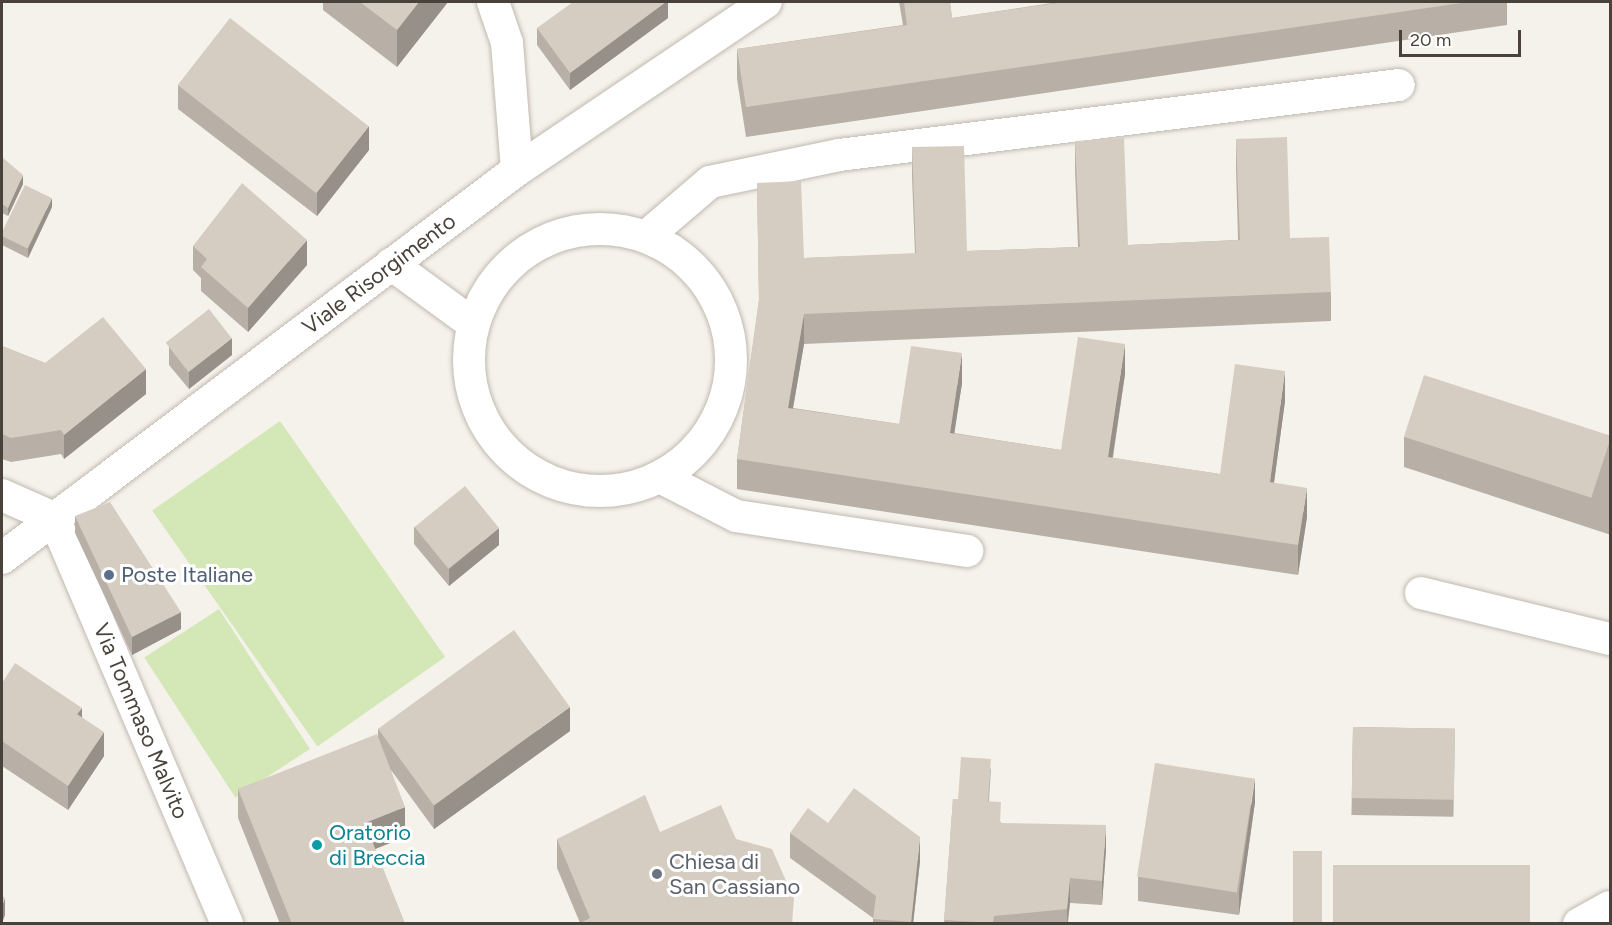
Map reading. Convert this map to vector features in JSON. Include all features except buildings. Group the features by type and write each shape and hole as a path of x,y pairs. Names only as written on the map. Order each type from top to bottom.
{"street":[{"path":"493,2 507,43 517,170"},
{"name":"Viale Risorgimento","path":"2,558 517,170 766,2"},
{"path":"647,236 710,182 839,155 1399,85"},
{"path":"604,228 647,236 685,258 713,291 730,341 731,374 720,416 695,452 660,477 619,490 575,489 535,475 502,447 478,410 469,368 473,324 492,285 522,254 551,239 604,228"},
{"path":"391,264 473,324"},
{"path":"660,477 736,516 967,551"},
{"path":"2,495 54,518"},
{"name":"Via Tommaso Malvito","path":"54,518 227,924"},
{"path":"1421,592 1611,639"},
{"path":"1579,924 1611,907"}],"green space":[{"path":"280,421 445,657 317,746 152,510"},
{"path":"219,609 310,749 235,798 144,657"}],"place":[{"name":"Poste Italiane","path":"109,575"},
{"name":"Oratorio di Breccia","path":"317,845"},
{"name":"Chiesa di San Cassiano","path":"657,874"}]}
